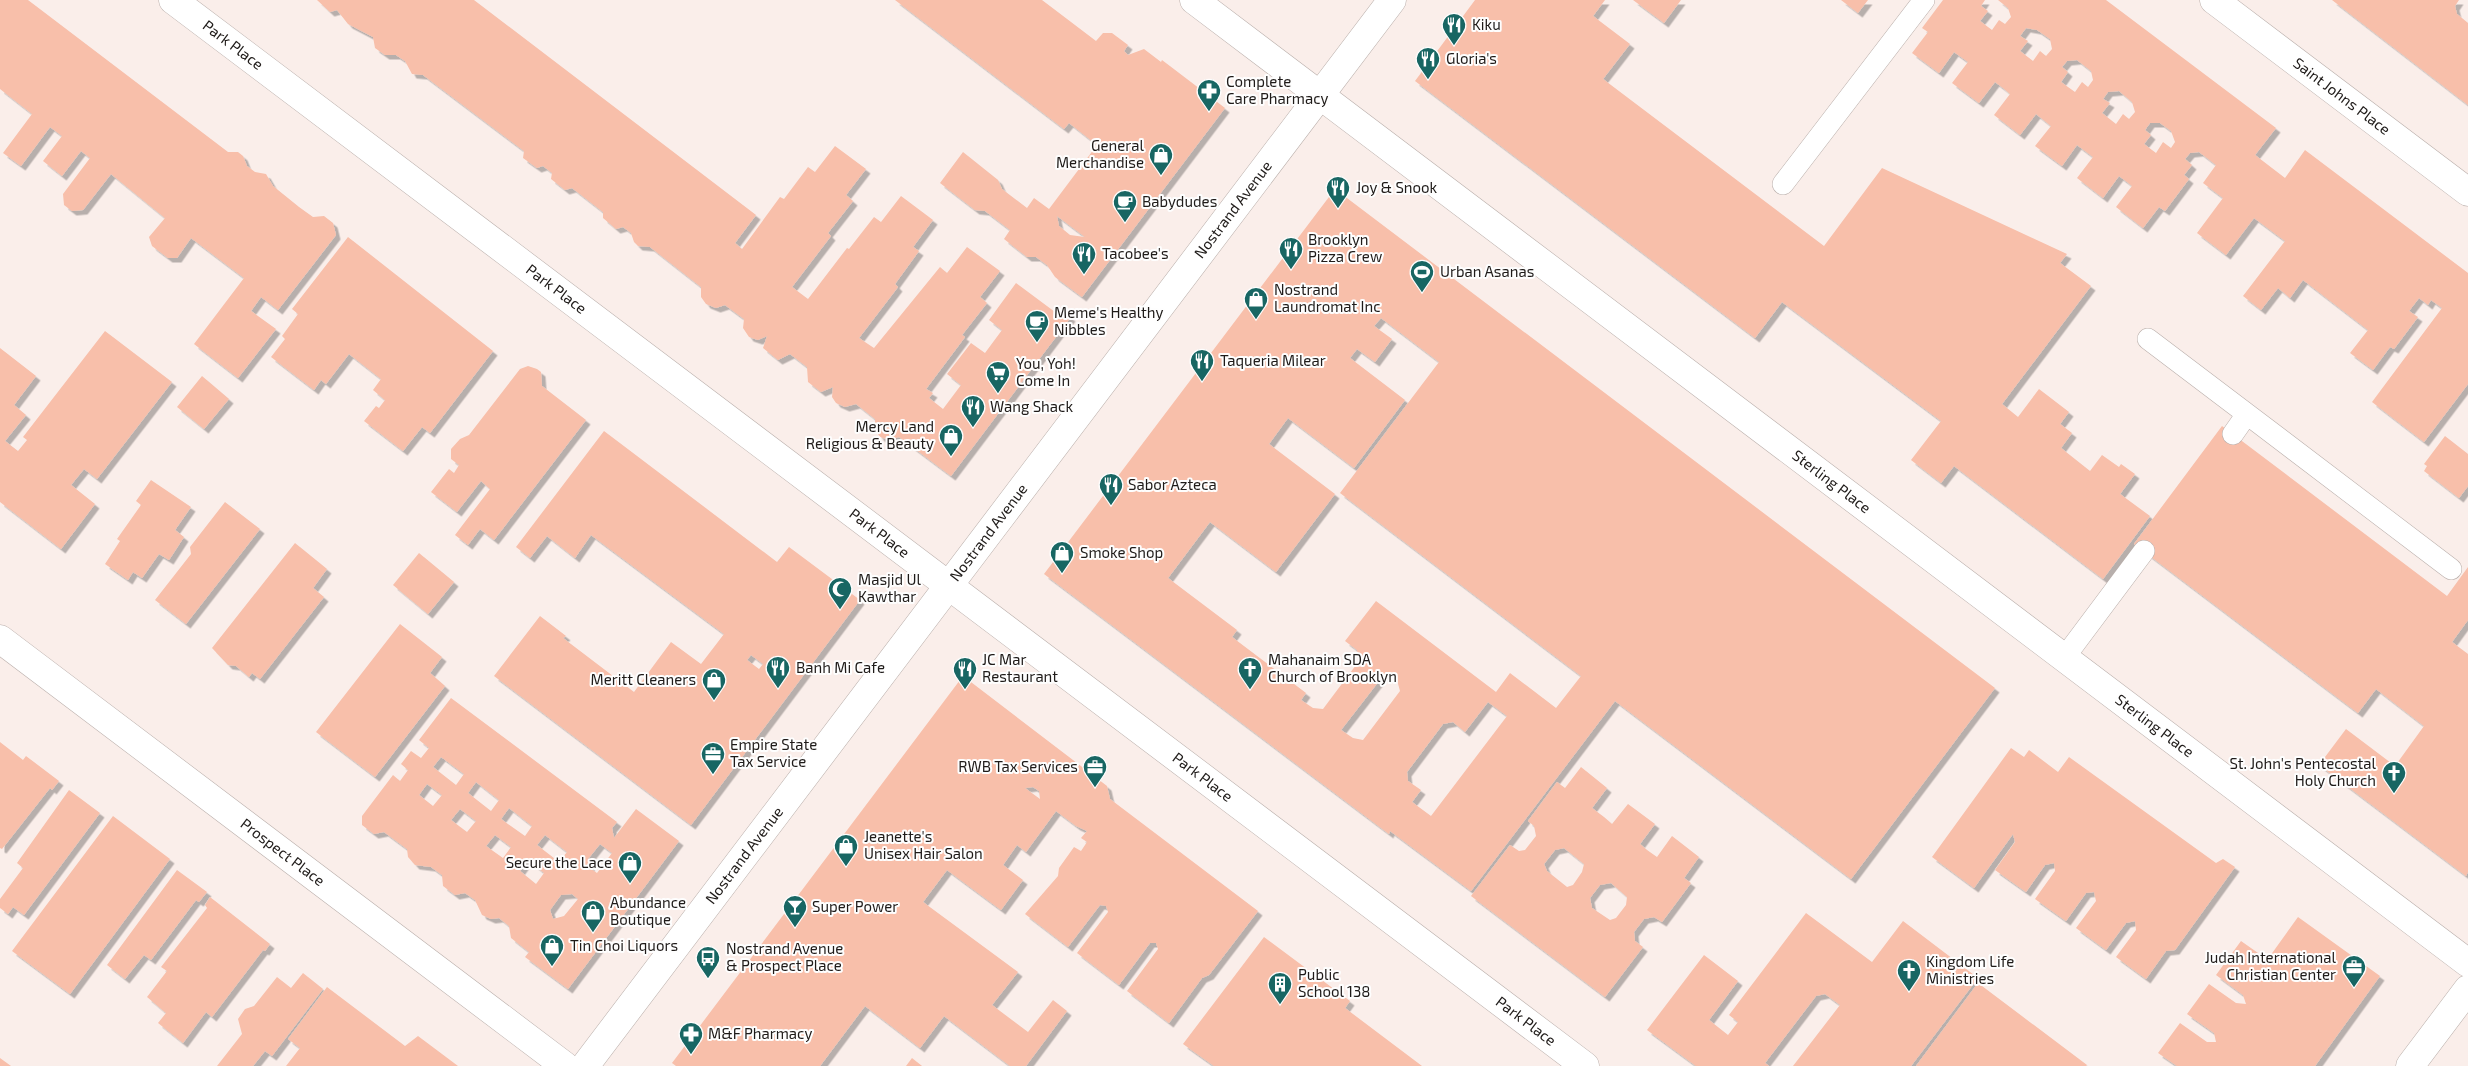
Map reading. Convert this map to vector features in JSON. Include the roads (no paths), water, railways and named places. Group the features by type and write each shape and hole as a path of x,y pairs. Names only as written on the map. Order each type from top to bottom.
{"street":[{"name":"Park Place","path":"173,0 1585,1066"},
{"name":"Sterling Place","path":"1194,0 2468,963"},
{"name":"Nostrand Avenue","path":"585,1066 1392,0"},
{"name":"Saint Johns Place","path":"2214,0 2468,192"},
{"name":"Prospect Place","path":"0,639 565,1066"},
{"path":"2410,1066 2468,989"}],"lane":[{"path":"1783,184 1924,0"},
{"path":"2148,339 2451,569"},
{"path":"2233,434 2248,414"},
{"path":"2064,658 2144,551"}],"place":[{"name":"Kiku","path":"1454,46"},
{"name":"Gloria's","path":"1428,80"},
{"name":"Complete Care Pharmacy","path":"1209,112"},
{"name":"General Merchandise","path":"1161,176"},
{"name":"Joy & Snook","path":"1338,209"},
{"name":"Babydudes","path":"1125,223"},
{"name":"Brooklyn Pizza Crew","path":"1291,270"},
{"name":"Tacobee's","path":"1084,275"},
{"name":"Urban Asanas","path":"1422,293"},
{"name":"Nostrand Laundromat Inc","path":"1256,320"},
{"name":"Meme's Healthy Nibbles","path":"1037,343"},
{"name":"Taqueria Milear","path":"1202,382"},
{"name":"You, Yoh! Come In","path":"998,394"},
{"name":"Wang Shack","path":"973,428"},
{"name":"Mercy Land Religious & Beauty","path":"951,457"},
{"name":"Sabor Azteca","path":"1111,506"},
{"name":"Smoke Shop","path":"1062,574"},
{"name":"Masjid Ul Kawthar","path":"840,610"},
{"name":"Banh Mi Cafe","path":"778,689"},
{"name":"JC Mar Restaurant","path":"965,690"},
{"name":"Mahanaim SDA Church of Brooklyn","path":"1250,690"},
{"name":"Meritt Cleaners","path":"714,701"},
{"name":"Empire State Tax Service","path":"713,775"},
{"name":"RWB Tax Services","path":"1095,788"},
{"name":"St. John's Pentecostal Holy Church","path":"2394,794"},
{"name":"Jeanette's Unisex Hair Salon","path":"846,867"},
{"name":"Secure the Lace","path":"630,884"},
{"name":"Super Power","path":"795,928"},
{"name":"Abundance Boutique","path":"593,933"},
{"name":"Tin Choi Liquors","path":"552,967"},
{"name":"Nostrand Avenue & Prospect Place","path":"708,979"},
{"name":"Judah International Christian Center","path":"2354,988"},
{"name":"Kingdom Life Ministries","path":"1909,992"},
{"name":"Public School 138","path":"1280,1005"},
{"name":"M&F Pharmacy","path":"691,1055"}]}
